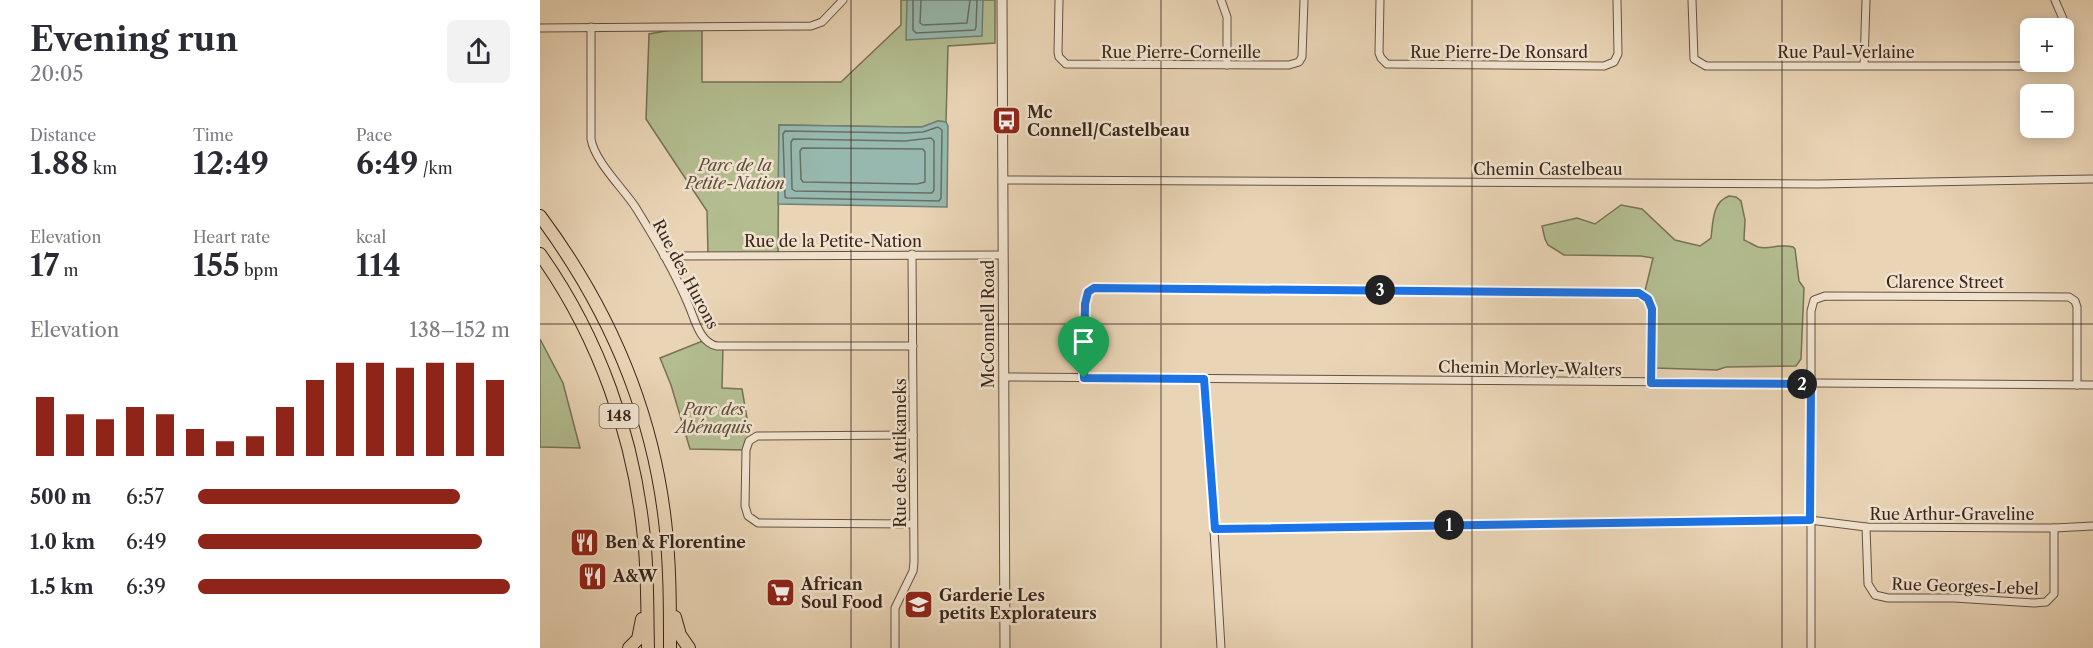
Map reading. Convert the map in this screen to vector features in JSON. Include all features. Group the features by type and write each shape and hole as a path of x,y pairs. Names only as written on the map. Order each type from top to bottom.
{"highway":[{"name":"148","path":"540,216 588,287 606,322 632,383 647,431 658,475 666,532 670,588 670,648"},
{"name":"148","path":"540,254 584,328 624,429 639,499 645,546 648,648"},
{"path":"670,588 678,629 689,648"},
{"path":"630,648 640,633 647,594"}],"street":[{"path":"540,28 811,26 822,22 843,0"},
{"name":"McConnell Road","path":"1002,0 1005,648"},
{"name":"Rue Pierre-Corneille","path":"1059,0 1058,52 1059,57 1066,64 1289,66 1299,62 1304,51 1304,0"},
{"path":"1221,0 1227,16 1227,65"},
{"name":"Rue Pierre-De Ronsard","path":"1380,0 1379,53 1384,62 1388,64 1533,66 1604,66 1614,62 1618,54 1617,0"},
{"name":"Rue Paul-Verlaine","path":"1692,0 1694,58 1706,66 2020,66"},
{"path":"1864,65 1866,0"},
{"path":"2055,0 2062,18"},
{"name":"Rue des Hurons","path":"591,27 592,144 635,207 685,295 702,336 711,345 913,346"},
{"name":"Chemin Castelbeau","path":"1002,180 1818,184 2093,179"},
{"name":"Rue des Attikameks","path":"895,648 896,608 914,567 912,254"},
{"name":"Rue de la Petite-Nation","path":"664,256 1003,255"},
{"path":"1084,378 1085,304 1088,292 1100,287 1639,293 1648,299 1652,309 1651,383"},
{"name":"Clarence Street","path":"1811,384 1811,307 1817,297 2062,295 2072,298 2077,307 2077,385"},
{"name":"Chemin Morley-Walters","path":"1004,377 2093,385"},
{"path":"1204,379 1221,648"},
{"path":"1811,384 1811,648"},
{"path":"913,435 757,436 749,441 746,450 745,506 748,516 758,523 913,524"},
{"name":"Rue Arthur-Graveline","path":"1215,529 1810,520 1866,527 2054,528 2093,525"},
{"name":"Rue Georges-Lebel","path":"1866,527 1868,584 1875,595 1888,598 1954,598 2034,603 2046,602 2054,594 2054,528"}],"green space":[{"name":"Parc de la Petite-Nation","path":"901,0 995,0 995,43 948,46 946,122 938,121 922,127 779,125 778,254 708,255 707,211 646,119 649,34 688,27 702,27 702,82 841,82 901,25"},
{"path":"1729,196 1741,201 1745,220 1744,240 1758,247 1788,246 1795,249 1799,281 1804,288 1801,359 1796,366 1726,367 1717,370 1655,368 1656,309 1652,297 1645,291 1653,258 1564,255 1548,245 1542,226 1577,218 1595,224 1621,205 1642,209 1675,240 1700,246 1711,238 1716,208 1723,199"},
{"path":"540,339 563,383 580,448 540,447"},
{"name":"Parc des Abénaquis","path":"705,340 723,346 722,388 742,389 752,438 746,450 690,449 671,385 660,358"}],"water":[{"path":"907,0 983,0 982,36 906,40"},
{"path":"938,121 946,122 948,126 947,207 778,204 779,125 922,127"}],"place":[{"name":"Mc Connell/Castelbeau","path":"1006,121"},
{"name":"Ben & Florentine","path":"584,542"},
{"name":"A&W","path":"592,576"},
{"name":"African Soul Food","path":"780,593"},
{"name":"Garderie Les petits Explorateurs","path":"918,604"}],"route":[{"path":"1100,287 1634,292 1639,293 1651,303 1651,383 1811,384 1810,520 1215,529 1204,379 1084,378 1086,297 1091,289 1100,287"}]}
